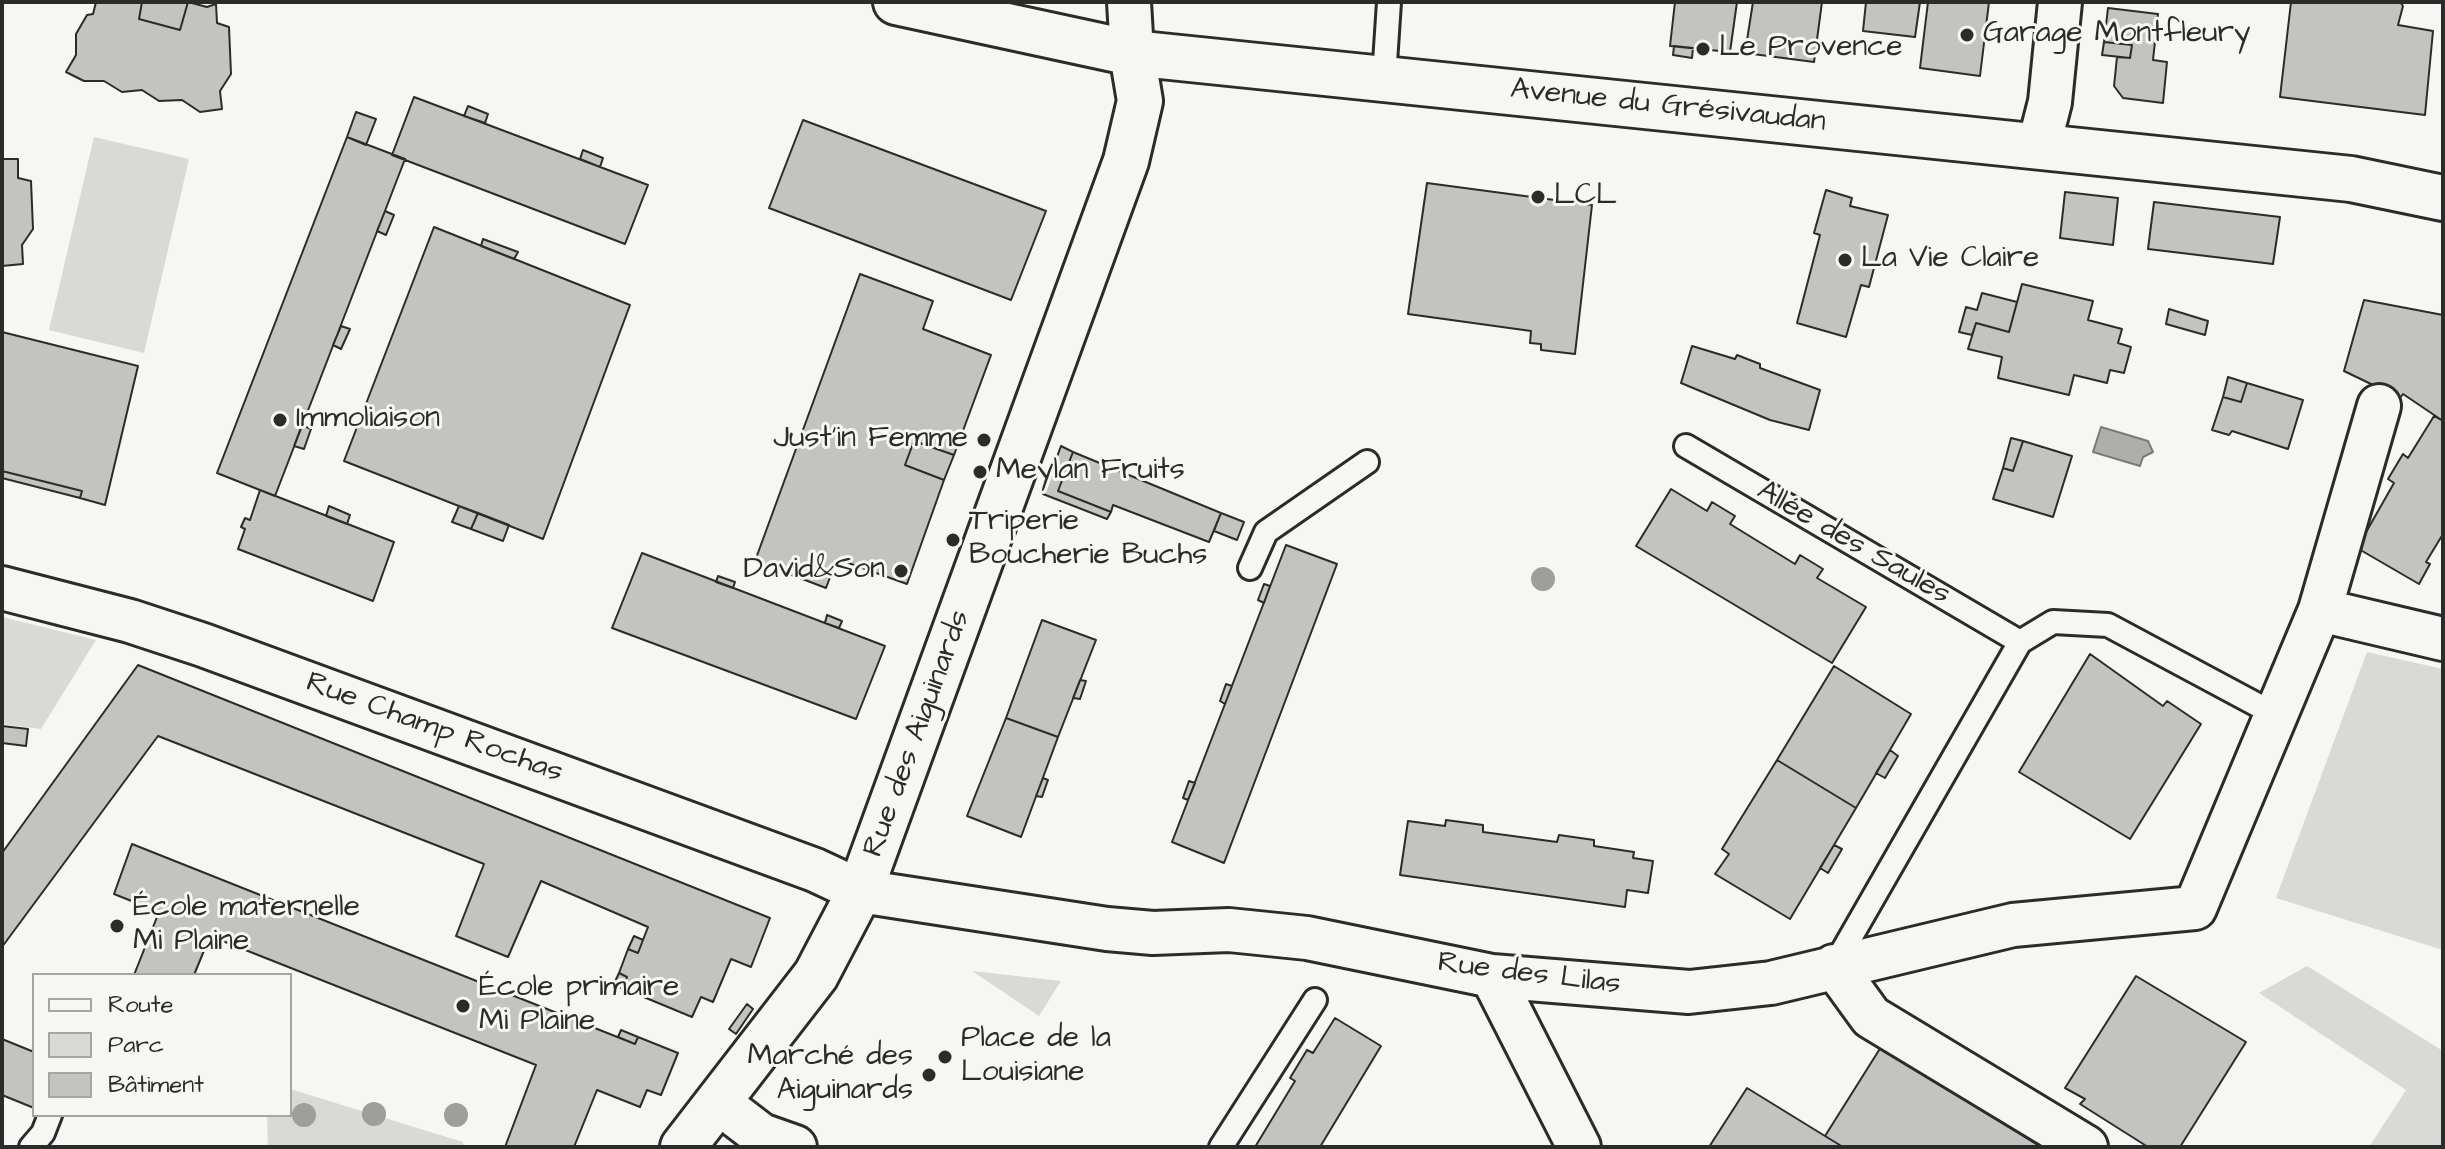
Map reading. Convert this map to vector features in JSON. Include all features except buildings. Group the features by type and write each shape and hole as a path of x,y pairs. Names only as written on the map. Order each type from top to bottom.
{"street":[{"name":"Avenue du Grésivaudan","path":"896,2 1132,53 2351,179 2443,198"},
{"path":"1129,2 1132,53"},
{"path":"2039,145 2050,102 2060,2"},
{"name":"Rue des Aiguinards","path":"683,1147 816,975 860,891 1126,161 1140,101 1132,53"},
{"path":"2278,716 2320,610 2379,406"},
{"name":"Rue Champ Rochas","path":"2,588 130,621 203,645 815,870 860,891"},
{"path":"2320,610 2443,639"},
{"name":"Rue des Lilas","path":"860,891 1107,929 1153,933 1229,930 1307,938 1492,976 1689,992 1771,983 2013,925 2195,908 2278,716"},
{"path":"1834,966 1871,1017 2086,1147"},
{"path":"1492,976 1579,1147"},
{"path":"718,1102 761,1135 795,1147"}],"lane":[{"path":"1384,78 1389,2"},
{"name":"Allée des Saules","path":"1686,446 2020,642"},
{"path":"1250,568 1266,532 1367,462"},
{"path":"1834,966 2020,642 2053,622 2108,625 2278,716"},
{"path":"1221,1147 1315,1000"},
{"path":"31,1147 43,1133 49,1117"}],"green space":[{"path":"94,137 189,159 144,353 49,330"},
{"path":"2,617 96,640 41,729 2,724"},
{"path":"2367,652 2443,669 2443,950 2276,898"},
{"path":"2307,966 2443,1051 2442,1147 2369,1147 2406,1090 2259,993"},
{"path":"972,971 1061,981 1039,1016"},
{"path":"292,1090 463,1142 464,1147 268,1147 267,1117 292,1117"}],"shaded area":[{"path":"2101,427 2148,441 2153,452 2143,457 2140,466 2093,452"}],"place":[{"name":"Garage Montfleury","path":"1967,35"},
{"name":"Le Provence","path":"1703,49"},
{"name":"LCL","path":"1538,197"},
{"name":"La Vie Claire","path":"1845,260"},
{"name":"Immoliaison","path":"280,420"},
{"name":"Just'in Femme","path":"984,440"},
{"name":"Meylan Fruits","path":"980,472"},
{"name":"Triperie Boucherie Buchs","path":"953,540"},
{"name":"David&Son","path":"901,571"},
{"name":"École maternelle Mi Plaine","path":"117,926"},
{"name":"École primaire Mi Plaine","path":"463,1006"},
{"name":"Place de la Louisiane","path":"945,1057"},
{"name":"Marché des Aiguinards","path":"929,1075"}]}
